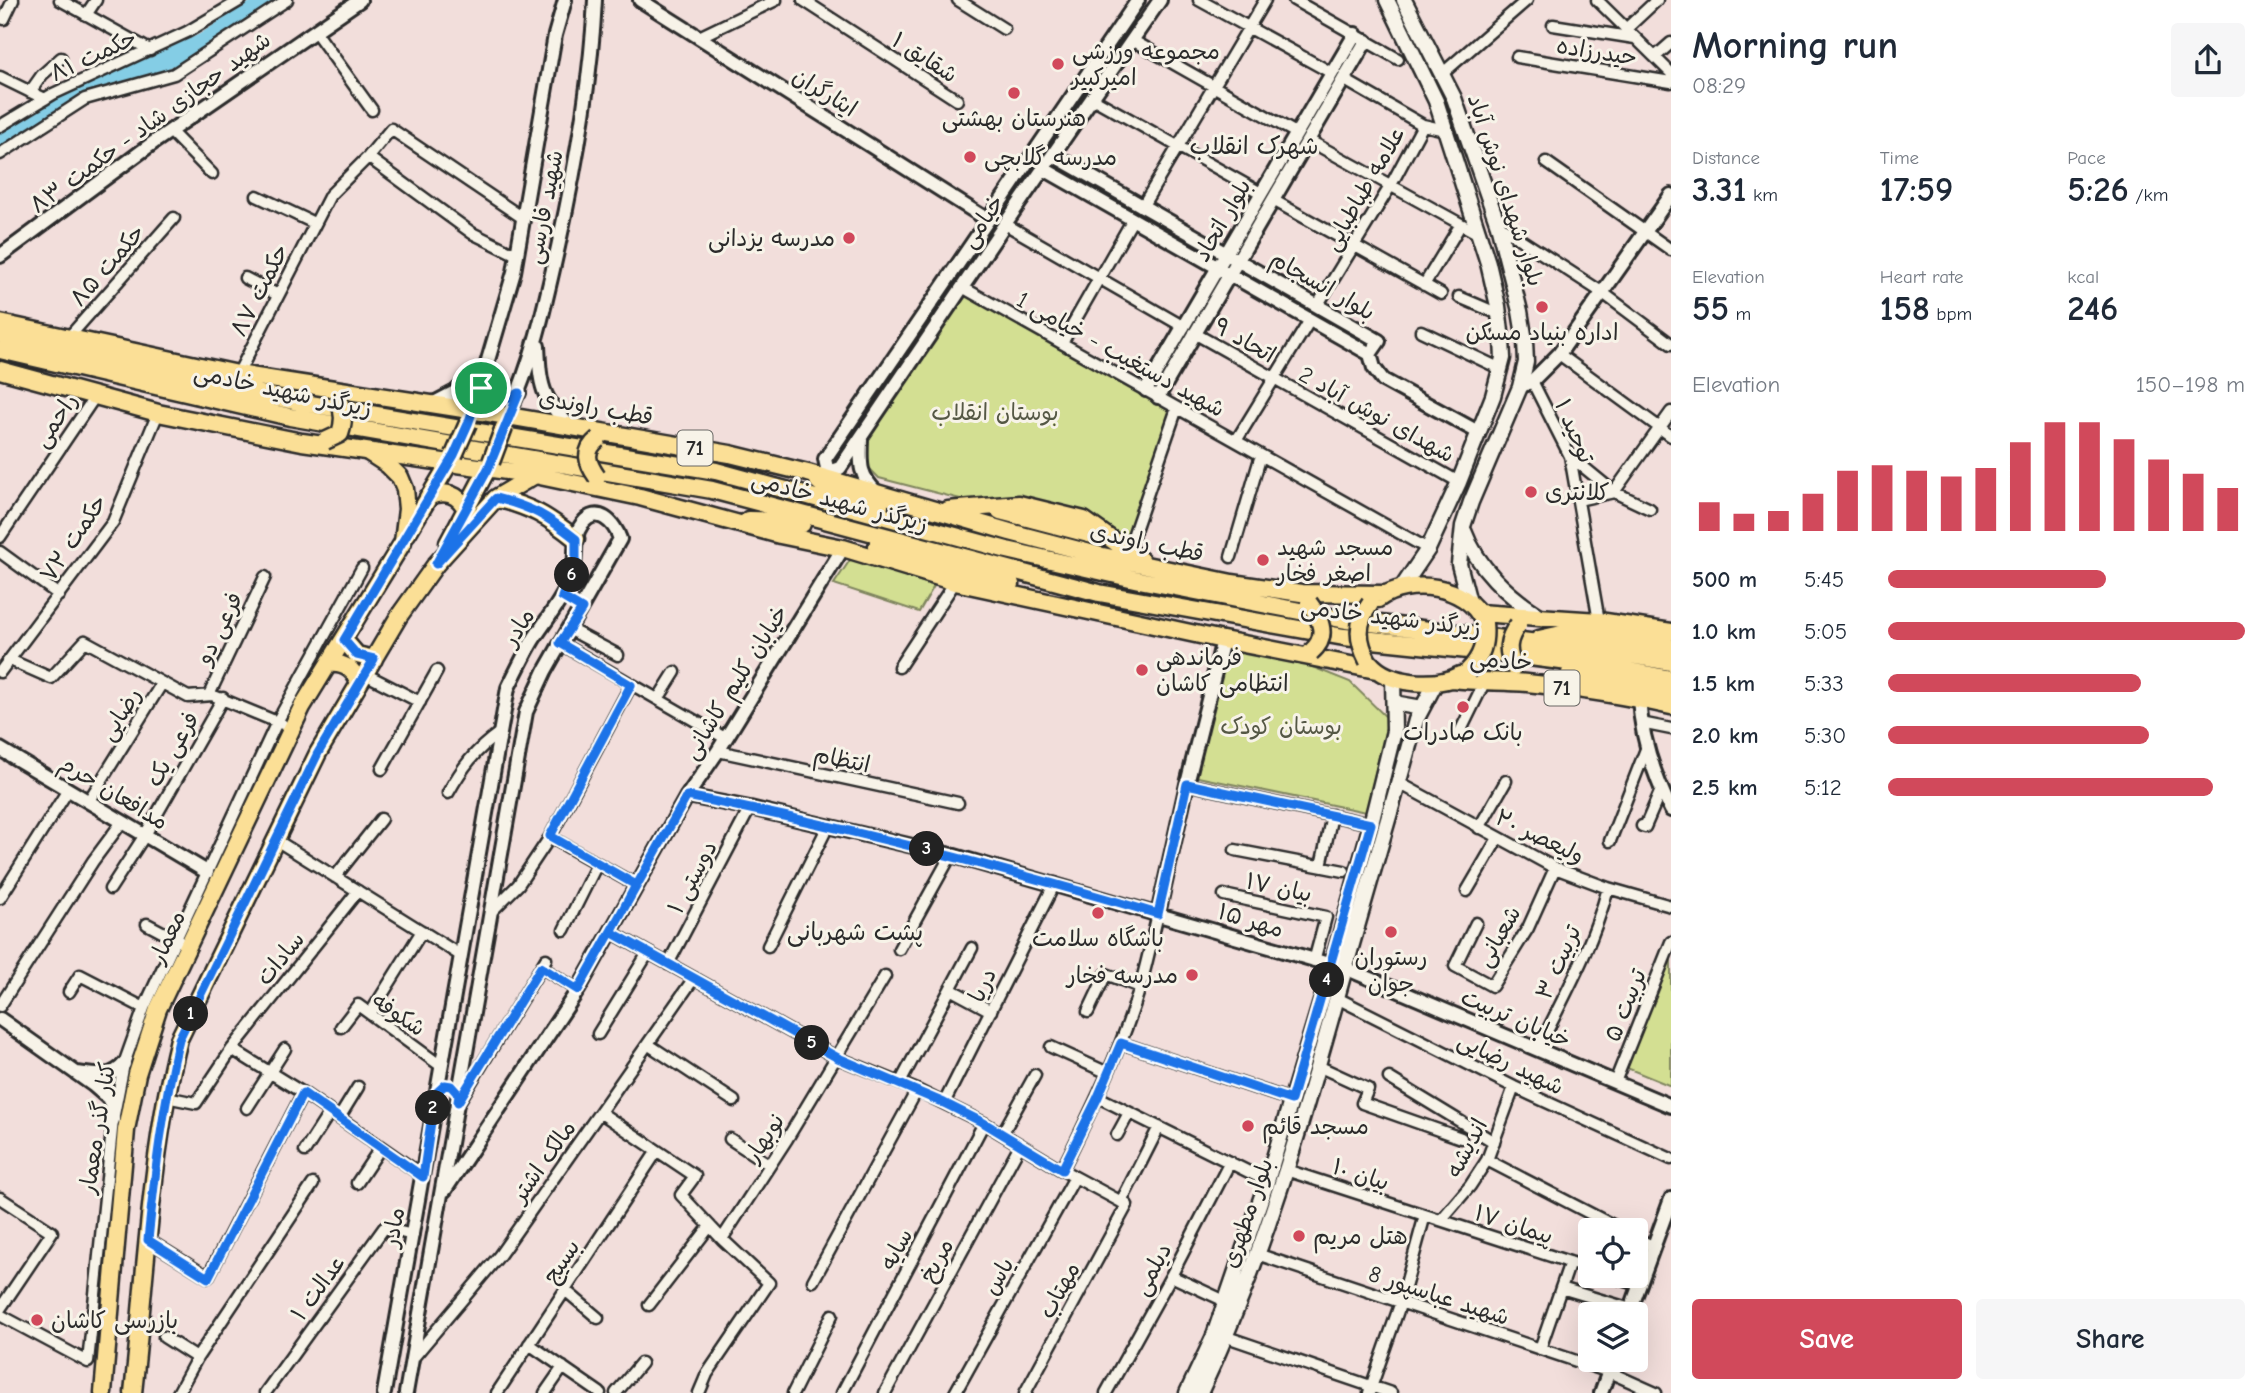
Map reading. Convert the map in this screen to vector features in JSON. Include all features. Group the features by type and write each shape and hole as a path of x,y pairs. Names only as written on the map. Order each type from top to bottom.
{"main road":[{"name":"بلوار شهدای نوش آباد","path":"1387,0 1436,101 1479,234 1499,314 1502,340 1501,369 1493,396 1459,482 1428,549 1401,589"},
{"name":"بلوار شهدای نوش آباد","path":"1404,0 1443,73 1463,124 1498,225 1525,341 1526,384 1471,502 1463,526 1459,564 1477,613"},
{"path":"1445,130 1463,124"},
{"name":"قطب راوندی","path":"0,323 238,374 432,404 471,417 570,426 730,454 808,473 1060,545 1305,598 1384,594"},
{"name":"زیرگذر شهید خادمی","path":"0,334 72,353 298,402 716,471 846,508 1087,568 1346,620 1530,649 1671,679"},
{"name":"زیرگذر شهید خادمی","path":"0,350 290,417 712,489 1099,593 1344,637 1614,652 1671,662"},
{"name":"71","path":"0,370 158,413 302,442 368,452 452,459 681,507 780,535 844,548 955,582 1223,640 1372,666 1393,677 1436,682 1452,679 1468,671 1483,650 1485,635 1477,613 1455,593 1438,589 1401,589 1384,594 1370,604 1363,615 1359,635 1361,647 1372,666"},
{"path":"238,374 260,385 321,395 339,401 344,411 344,424 340,434 326,441 302,442"},
{"name":"معمار","path":"103,1393 130,1103 140,1063 182,943 284,725 302,707 344,640 452,459 471,417"},
{"path":"133,1393 166,1097 179,1039 318,753 399,616 436,564 489,466 506,421"},
{"path":"623,435 598,439 591,444 587,454 589,466 597,477 664,492 681,507"},
{"name":"معمار","path":"368,452 388,465 400,477 405,489 407,509 403,542"},
{"path":"808,473 834,493 1050,552 1087,568"},
{"path":"436,564 496,498 535,475"},
{"path":"428,497 439,493 450,494 459,499 466,510"},
{"path":"496,498 526,506 549,517 576,539"},
{"path":"937,511 986,507 1112,540 1149,566"},
{"path":"728,520 789,521 1054,596 1099,593"},
{"path":"1463,526 1469,544 1486,569 1523,606 1529,619 1509,640 1508,650 1514,667 1525,683"},
{"path":"1305,598 1322,626 1321,640 1307,654"},
{"name":"خادمی","path":"1477,613 1529,619 1599,621 1671,632"},
{"path":"1671,648 1575,631 1552,634 1530,649 1544,667 1671,691"},
{"path":"344,640 357,655 374,659"},
{"path":"329,664 349,667 362,679"},
{"name":"بلوار مطهری","path":"1200,1393 1227,1337 1257,1254 1286,1170 1337,998 1338,967 1394,731 1393,677"},
{"name":"خادمی","path":"1452,679 1484,683 1525,683 1639,698 1671,706"},
{"name":"بلوار مطهری","path":"1186,1393 1213,1338 1399,783 1416,719 1436,682"},
{"path":"1394,703 1422,708"},
{"path":"137,1359 146,1393"},
{"path":"88,1362 105,1371"}],"street":[{"path":"5,19 13,0"},
{"path":"60,0 150,50"},
{"path":"86,15 96,0"},
{"name":"حکمت ۸۱","path":"0,125 45,99 187,32 240,0"},
{"path":"0,154 85,99 174,74 288,0"},
{"name":"شهید حجازی شاد - حکمت ۸۳","path":"0,256 170,131 360,0"},
{"name":"شهید فارسی","path":"471,417 488,365 517,255 555,35 565,0"},
{"name":"شهید فارسی","path":"506,421 538,340 569,194 588,79 595,0"},
{"name":"ایثارگران","path":"640,0 988,220"},
{"path":"699,37 773,0"},
{"name":"شقایق ۱","path":"803,0 957,100"},
{"path":"958,0 1003,29"},
{"name":"خیامی","path":"1138,0 825,459 827,468 831,471 841,468 1005,225 1049,172 1092,98 1160,0"},
{"path":"1199,0 1423,125 1445,130"},
{"path":"1142,207 1265,0"},
{"path":"1294,0 1398,59"},
{"path":"1443,73 1527,0"},
{"path":"1597,0 1671,73"},
{"path":"1626,29 1657,0"},
{"path":"1553,25 1635,38"},
{"path":"315,31 372,110"},
{"name":"بلوار اتحاد","path":"1232,258 1261,193 1302,137 1361,37"},
{"path":"1132,40 1479,234"},
{"path":"1655,57 1671,43"},
{"name":"حیدرزاده","path":"1517,57 1671,82"},
{"path":"30,92 41,75 61,58"},
{"path":"0,77 45,99"},
{"path":"1092,98 1261,193"},
{"name":"علامه طباطبایی","path":"1317,306 1391,185 1423,125"},
{"name":"حکمت ۸۷","path":"238,374 330,195 368,157 391,129 523,218"},
{"path":"170,131 212,174"},
{"name":"بلوار اتحاد","path":"1152,394 1224,270 1273,200 1302,137"},
{"path":"368,157 472,233 517,255"},
{"name":"بلوار انسجام","path":"1049,172 1370,354 1379,341 1058,158"},
{"path":"1546,162 1671,250"},
{"path":"1526,384 1559,354 1671,195"},
{"path":"257,196 314,223"},
{"path":"1273,200 1441,294"},
{"name":"حکمت ۸۵","path":"69,337 174,218"},
{"path":"1062,343 1133,219"},
{"path":"1424,285 1461,224"},
{"name":"اتحاد ۹","path":"1005,225 1276,380"},
{"path":"1498,225 1603,293 1671,344"},
{"path":"244,278 278,295"},
{"name":"شهید دستغیب - خیامی 1","path":"962,287 1428,549"},
{"path":"1460,297 1499,314"},
{"path":"1236,441 1276,380 1310,320"},
{"path":"1422,331 1501,369"},
{"path":"538,340 543,393 555,412 570,426"},
{"path":"1370,354 1374,368 1383,380 1478,432"},
{"path":"1559,354 1671,436"},
{"path":"432,404 455,392 488,365"},
{"name":"شهدای نوش آباد 2","path":"1276,380 1459,482"},
{"name":"توحید ۱","path":"1526,384 1570,456 1599,621"},
{"path":"481,388 499,399 519,393"},
{"name":"راحمی","path":"0,537 96,395"},
{"path":"1132,539 1177,408"},
{"path":"1578,500 1614,492 1671,412"},
{"name":"حکمت ۷۲","path":"0,672 113,522 158,413"},
{"path":"862,437 861,472 877,494"},
{"path":"1231,557 1261,455"},
{"path":"1570,456 1614,492 1650,509"},
{"name":"مادر","path":"384,1393 508,688 531,643 562,597 576,560 576,539 582,524 589,517 601,515 617,528 620,540 560,643 526,712 406,1393"},
{"name":"خیابان کلیم کاشانی","path":"441,1195 578,990 687,796 718,751 844,548"},
{"path":"0,552 59,595"},
{"name":"کنار گذر معمار","path":"88,1362 113,1120 124,1064 144,1008 182,943 207,872 362,568"},
{"name":"فرعی دو","path":"209,695 265,577"},
{"path":"899,667 955,582"},
{"path":"562,597 582,609"},
{"path":"569,629 618,655"},
{"path":"1062,1170 1098,1097 1121,1043 1140,987 1223,640"},
{"path":"10,660 51,678 85,641 188,697 209,695 223,698 284,725"},
{"path":"560,643 726,738"},
{"path":"382,769 437,671"},
{"path":"658,699 675,672"},
{"path":"362,679 420,702"},
{"name":"رضایی","path":"88,802 162,682"},
{"path":"1458,736 1484,683"},
{"path":"490,912 518,885 550,836 631,685"},
{"name":"فرعی یک","path":"110,889 145,835 223,698"},
{"path":"1639,698 1647,749 1671,810"},
{"path":"1641,723 1671,729"},
{"path":"448,793 462,767 478,747 499,733"},
{"path":"1611,841 1647,749"},
{"name":"مدافعان حرم","path":"0,750 207,872"},
{"name":"انتظام","path":"718,751 958,803"},
{"path":"1479,828 1506,781"},
{"name":"ولیعصر ۲۰","path":"1399,783 1555,868 1608,888 1671,906"},
{"path":"1187,784 1371,824"},
{"path":"0,898 68,790"},
{"path":"1642,826 1645,827 1661,790"},
{"name":"مهر ۱۵","path":"687,796 951,855 1338,967"},
{"name":"دوستی ۱","path":"668,964 750,808"},
{"path":"1321,866 1332,816"},
{"path":"335,877 381,819"},
{"path":"0,1006 93,861 122,822"},
{"path":"768,946 828,826"},
{"path":"550,836 636,885"},
{"path":"1467,891 1497,838"},
{"path":"276,840 460,955"},
{"path":"1235,850 1344,871"},
{"path":"899,948 951,855"},
{"path":"564,930 597,864"},
{"name":"شعبانی","path":"1476,923 1455,966 1492,986 1528,929 1555,868"},
{"name":"دریا","path":"944,1103 1055,883"},
{"name":"تربیت ۳","path":"1538,1049 1584,954 1608,888"},
{"name":"سادات","path":"166,1097 196,1103 232,1049 358,891"},
{"name":"بیان ۱۷","path":"1224,895 1326,917 1314,961"},
{"path":"147,924 182,943"},
{"path":"370,1014 422,931"},
{"path":"611,932 838,1058 917,1090 984,1123 1062,1170 1124,1203"},
{"name":"تربیت ۵","path":"1615,1082 1671,942"},
{"path":"900,1083 972,948"},
{"path":"598,1034 648,953"},
{"path":"435,1094 445,1085 451,1086 459,1099 543,962 578,990"},
{"name":"خیابان تربیت","path":"1338,967 1671,1106"},
{"path":"1088,1012 1106,974 1140,987"},
{"path":"69,992 80,975 144,1008"},
{"name":"نوبهار","path":"722,1238 838,1058 885,976"},
{"name":"مالک اشتر","path":"413,1358 499,1256 694,978"},
{"path":"950,989 991,1011"},
{"name":"شهید رضایی","path":"1337,998 1514,1087 1671,1159"},
{"name":"شکوفه","path":"341,1027 358,1005 441,1066"},
{"path":"0,1019 108,1098 112,1106 113,1120"},
{"path":"1121,1043 1291,1100"},
{"path":"649,1045 734,1101"},
{"path":"1051,1047 1108,1073"},
{"path":"232,1049 303,1093 423,1177"},
{"path":"247,1108 285,1049"},
{"path":"77,1073 109,1074 118,1071 124,1064"},
{"path":"441,1066 444,1070 455,1073 464,1067"},
{"path":"1318,1066 1368,1089 1362,1103 1461,1138"},
{"path":"1002,1134 1035,1075"},
{"path":"1389,1078 1494,1142"},
{"path":"305,1151 358,1087"},
{"name":"اندیشه","path":"1441,1220 1470,1186 1487,1160 1514,1087"},
{"path":"813,1281 917,1090"},
{"path":"148,1240 208,1278 303,1093"},
{"path":"1098,1097 1267,1181"},
{"path":"601,1112 695,1176 681,1195 769,1283 707,1374 699,1393"},
{"path":"1117,1135 1129,1112"},
{"name":"سایه","path":"842,1393 984,1123"},
{"name":"مهتاب","path":"1025,1393 1124,1203 1159,1127"},
{"path":"730,1139 770,1165"},
{"name":"مریخ","path":"886,1393 1020,1145"},
{"path":"357,1183 381,1147"},
{"name":"بسیج","path":"497,1393 657,1151"},
{"path":"1487,1160 1599,1218"},
{"name":"دیلمی","path":"1105,1393 1171,1276 1230,1162"},
{"name":"بیان ۱۰","path":"1286,1170 1425,1215"},
{"name":"یاس","path":"955,1393 1075,1177"},
{"path":"178,1393 197,1358 313,1184"},
{"path":"0,1198 52,1232 0,1309"},
{"path":"1648,1262 1671,1201"},
{"path":"1370,1390 1401,1302 1425,1215"},
{"name":"پیمان ۱۷","path":"1425,1215 1578,1265"},
{"path":"649,1305 710,1226"},
{"name":"عدالت ۱","path":"265,1393 384,1228 413,1236"},
{"path":"1648,1244 1654,1247"},
{"name":"شهید عباسپور 8","path":"1257,1254 1541,1349 1578,1358"},
{"path":"1541,1349 1570,1262"},
{"path":"1171,1276 1225,1301"},
{"path":"1561,1288 1601,1302"},
{"path":"565,1290 598,1318"},
{"path":"0,1315 88,1362"},
{"path":"793,1393 832,1315"},
{"path":"164,1337 197,1358"},
{"path":"1227,1337 1370,1390 1391,1393"},
{"path":"529,1344 600,1393"},
{"path":"616,1393 641,1363"},
{"path":"545,1393 563,1367"},
{"path":"1601,1393 1609,1372"},
{"name":"شهید عباسپور 8","path":"1621,1372 1656,1393"}],"green space":[{"name":"بوستان انقلاب","path":"962,287 1179,414 1130,543 879,478 865,464 869,438"},
{"path":"852,557 934,586 919,612 834,584"},
{"name":"بوستان کودک","path":"1228,646 1300,662 1350,682 1388,719 1366,812 1193,776"},
{"path":"1671,942 1671,1086 1622,1066"}],"waterway":[{"path":"0,139 88,88 202,43 270,0"}],"place":[{"name":"مجموعه ورزشی امیرکبیر","path":"1058,64"},
{"name":"هنرستان بهشتی","path":"1014,93"},
{"name":"مدرسه گلابچی","path":"970,157"},
{"name":"مدرسه یزدانی","path":"849,238"},
{"name":"اداره بنیاد مسکن","path":"1542,307"},
{"name":"کلانتری","path":"1531,492"},
{"name":"مسجد شهید اصغر فخار","path":"1263,560"},
{"name":"فرماندهی انتظامی کاشان","path":"1142,670"},
{"name":"بانک صادرات","path":"1463,707"},
{"name":"باشگاه سلامت","path":"1098,913"},
{"name":"رستوران جوان","path":"1391,932"},
{"name":"مدرسه فخار","path":"1192,975"},
{"name":"مسجد قائم","path":"1248,1126"},
{"name":"هتل مریم","path":"1299,1236"},
{"name":"بازرسی کاشان","path":"37,1320"}],"district":[{"name":"شهرک انقلاب","path":"1254,146"},
{"name":"پشت شهربانی","path":"855,932"}],"route":[{"path":"481,388 454,455 344,640 357,655 374,659 318,753 179,1039 169,1078 156,1162 148,1240 208,1278 303,1093 423,1177 435,1094 445,1085 451,1086 459,1095 458,1102 541,967 578,990 636,885 687,796 951,855 1158,914 1187,784 1371,824 1291,1100 1121,1043 1062,1170 984,1123 917,1090 838,1058 611,932 636,885 550,836 631,685 560,643 582,609 562,597 576,560 576,539 549,517 526,506 496,498 436,564 488,469 519,393 499,399 481,388"}]}
